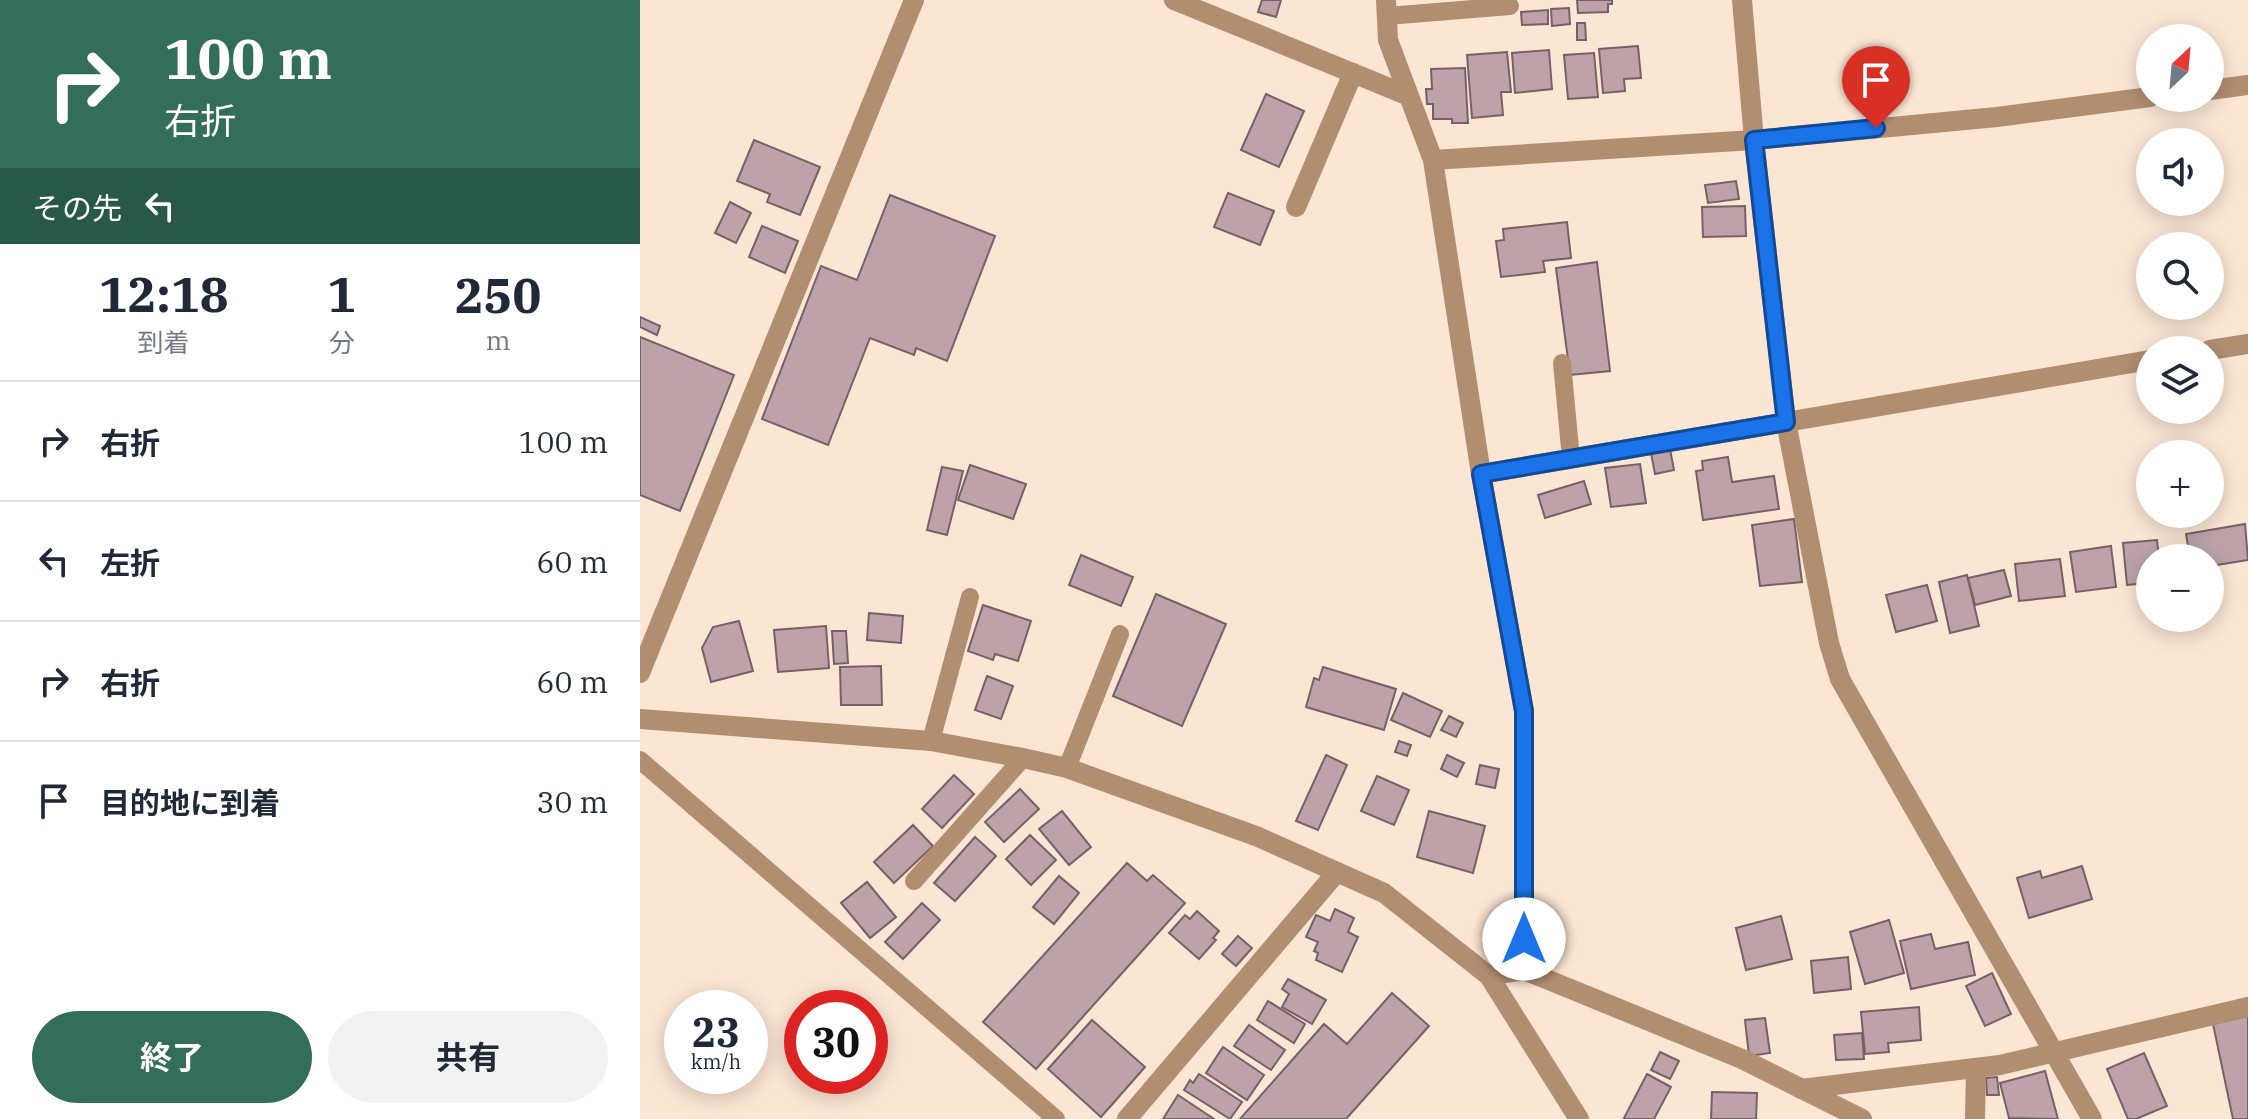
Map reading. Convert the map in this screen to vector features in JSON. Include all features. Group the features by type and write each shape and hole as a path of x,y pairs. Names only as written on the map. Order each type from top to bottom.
{"street":[{"path":"640,673 914,0"},
{"path":"1174,0 1409,96"},
{"path":"1742,0 1754,140 1786,422 1829,643 1840,679 2092,1119"},
{"path":"1387,8 1388,40 1433,160 1481,474 1524,711 1524,970"},
{"path":"1296,207 1353,73"},
{"path":"2224,88 2248,85"},
{"path":"1433,160 1754,140 1997,117 2136,99"},
{"path":"2224,348 2248,344"},
{"path":"1481,474 2136,362"},
{"path":"640,719 931,741 1023,758 1067,768 1256,836 1384,893 1489,976 1579,1119"},
{"path":"1127,1119 1337,872"},
{"path":"1489,976 1524,970 1742,1059 1851,1116"},
{"path":"1801,1089 2000,1065 2248,1007"},
{"path":"1975,1119 1976,1068"}],"lane":[{"path":"1387,8 1510,6"},
{"path":"1562,363 1571,459"},
{"path":"931,741 970,597"},
{"path":"1067,768 1120,634"},
{"path":"914,881 1023,758"},
{"path":"640,760 1056,1119"}],"building":[{"path":"1262,0 1281,0 1276,17 1258,12"},
{"path":"1577,0 1612,0 1612,4 1608,4 1608,12 1578,13"},
{"path":"1569,8 1570,24 1552,26 1551,9"},
{"path":"1548,10 1548,24 1522,25 1521,12"},
{"path":"1577,23 1585,23 1586,40 1577,40"},
{"path":"1638,46 1641,78 1624,79 1625,91 1603,93 1599,49"},
{"path":"1549,50 1552,89 1515,93 1512,53"},
{"path":"1507,52 1511,92 1501,92 1503,115 1472,118 1467,55"},
{"path":"1594,53 1598,97 1568,99 1564,55"},
{"path":"1465,68 1468,123 1433,119 1433,104 1427,104 1426,89 1432,89 1431,69"},
{"path":"1266,94 1304,111 1279,167 1241,150"},
{"path":"754,140 820,167 800,215 767,202 770,194 737,181"},
{"path":"1736,181 1739,199 1708,203 1705,185"},
{"path":"1228,193 1274,211 1260,245 1214,227"},
{"path":"890,195 995,236 947,361 916,348 914,355 870,338 828,445 762,419 821,266 857,280"},
{"path":"730,202 751,213 736,243 715,233"},
{"path":"1745,206 1746,236 1703,237 1702,207"},
{"path":"1567,222 1571,258 1543,261 1545,272 1501,277 1496,241 1504,240 1503,229"},
{"path":"762,226 798,241 785,273 749,257"},
{"path":"1597,262 1610,371 1570,375 1556,268"},
{"path":"640,317 660,326 657,335 640,327"},
{"path":"640,337 734,375 680,511 640,495"},
{"path":"1670,449 1674,470 1655,474 1651,453"},
{"path":"1728,457 1732,482 1774,476 1779,509 1703,520 1696,471 1703,470 1702,461"},
{"path":"1640,464 1646,503 1611,507 1605,468"},
{"path":"970,465 1026,484 1013,519 958,500"},
{"path":"942,467 963,471 947,535 927,530"},
{"path":"1584,481 1591,504 1545,518 1538,495"},
{"path":"1794,519 1802,582 1760,586 1752,525"},
{"path":"2245,524 2248,560 2224,564 2224,544 2188,544 2186,534"},
{"path":"2157,540 2157,544 2136,544 2136,584 2127,585 2123,543"},
{"path":"2111,546 2116,587 2076,592 2070,552"},
{"path":"1081,555 1133,577 1121,606 1069,585"},
{"path":"2060,559 2065,596 2019,601 2015,564"},
{"path":"2004,570 2011,596 1975,605 1968,578"},
{"path":"1967,575 1979,626 1950,633 1939,582"},
{"path":"1927,585 1937,621 1896,632 1886,595"},
{"path":"1156,594 1226,624 1182,726 1113,696"},
{"path":"983,605 1031,621 1018,661 995,654 993,660 968,651"},
{"path":"869,613 903,616 901,643 867,640"},
{"path":"739,621 753,671 711,682 702,648 713,627"},
{"path":"826,626 829,668 778,672 774,630"},
{"path":"832,631 846,631 848,663 834,664"},
{"path":"881,666 882,705 841,705 840,667"},
{"path":"1323,667 1396,689 1384,730 1306,707 1314,678 1319,680"},
{"path":"987,676 1013,686 1001,719 975,710"},
{"path":"1403,693 1442,711 1430,737 1391,720"},
{"path":"1449,716 1463,723 1456,737 1441,730"},
{"path":"1399,741 1411,745 1407,756 1395,752"},
{"path":"1326,755 1347,765 1318,830 1296,821"},
{"path":"1447,755 1464,763 1457,777 1441,769"},
{"path":"1480,765 1499,769 1495,788 1476,784"},
{"path":"954,775 974,794 942,828 922,809"},
{"path":"1377,776 1409,790 1394,825 1361,811"},
{"path":"1020,789 1039,809 1004,842 985,822"},
{"path":"1062,811 1091,847 1069,865 1039,829"},
{"path":"1429,811 1485,826 1473,873 1417,857"},
{"path":"913,825 933,846 894,883 874,862"},
{"path":"1030,835 1056,860 1031,885 1006,859"},
{"path":"975,837 996,856 955,901 934,883"},
{"path":"1127,863 1147,881 1153,875 1185,903 1036,1069 983,1022"},
{"path":"2082,866 2092,899 2029,918 2017,878 2040,871 2042,878"},
{"path":"1059,876 1079,893 1054,924 1033,907"},
{"path":"867,882 896,917 870,938 841,903"},
{"path":"922,903 940,920 903,959 885,942"},
{"path":"1335,909 1354,918 1348,932 1358,937 1342,972 1316,960 1318,953 1314,951 1318,942 1306,937 1316,915 1330,921"},
{"path":"1197,911 1219,931 1213,938 1216,940 1199,959 1169,933 1185,915 1190,919"},
{"path":"1781,916 1792,959 1746,970 1736,928"},
{"path":"1889,920 1904,973 1865,984 1850,932"},
{"path":"1931,934 1935,949 1968,942 1975,975 1911,989 1900,941"},
{"path":"1238,936 1252,948 1236,966 1222,954"},
{"path":"1848,957 1851,989 1814,993 1811,961"},
{"path":"1992,973 2011,1014 1985,1026 1966,986"},
{"path":"1288,979 1326,1000 1312,1024 1282,1007 1289,994 1282,989"},
{"path":"1392,993 1429,1026 1346,1119 1240,1119 1324,1024 1347,1044"},
{"path":"1268,1001 1305,1024 1294,1043 1257,1020"},
{"path":"1919,1007 1921,1040 1888,1043 1889,1052 1865,1054 1861,1012"},
{"path":"2248,1016 2248,1119 2233,1119 2213,1024"},
{"path":"1765,1018 1770,1053 1749,1056 1745,1020"},
{"path":"1092,1020 1145,1067 1101,1117 1048,1069"},
{"path":"1249,1025 1285,1050 1271,1070 1234,1046"},
{"path":"1862,1033 1864,1059 1836,1060 1834,1035"},
{"path":"1223,1047 1264,1075 1247,1100 1206,1073"},
{"path":"1660,1052 1679,1061 1670,1079 1651,1070"},
{"path":"2144,1053 2167,1106 2136,1119 2128,1119 2107,1069"},
{"path":"2045,1071 2058,1119 2009,1118 2000,1083"},
{"path":"1199,1074 1242,1102 1230,1119 1184,1090 1190,1080 1193,1083"},
{"path":"1647,1074 1671,1087 1654,1119 1626,1119 1624,1118"},
{"path":"1997,1077 1999,1095 1987,1095 1986,1078"},
{"path":"1712,1092 1757,1093 1756,1119 1711,1119"},
{"path":"1178,1095 1214,1119 1163,1119"}],"route":[{"path":"1524,939 1524,711 1481,474 1786,422 1754,140 1876,128"}]}
